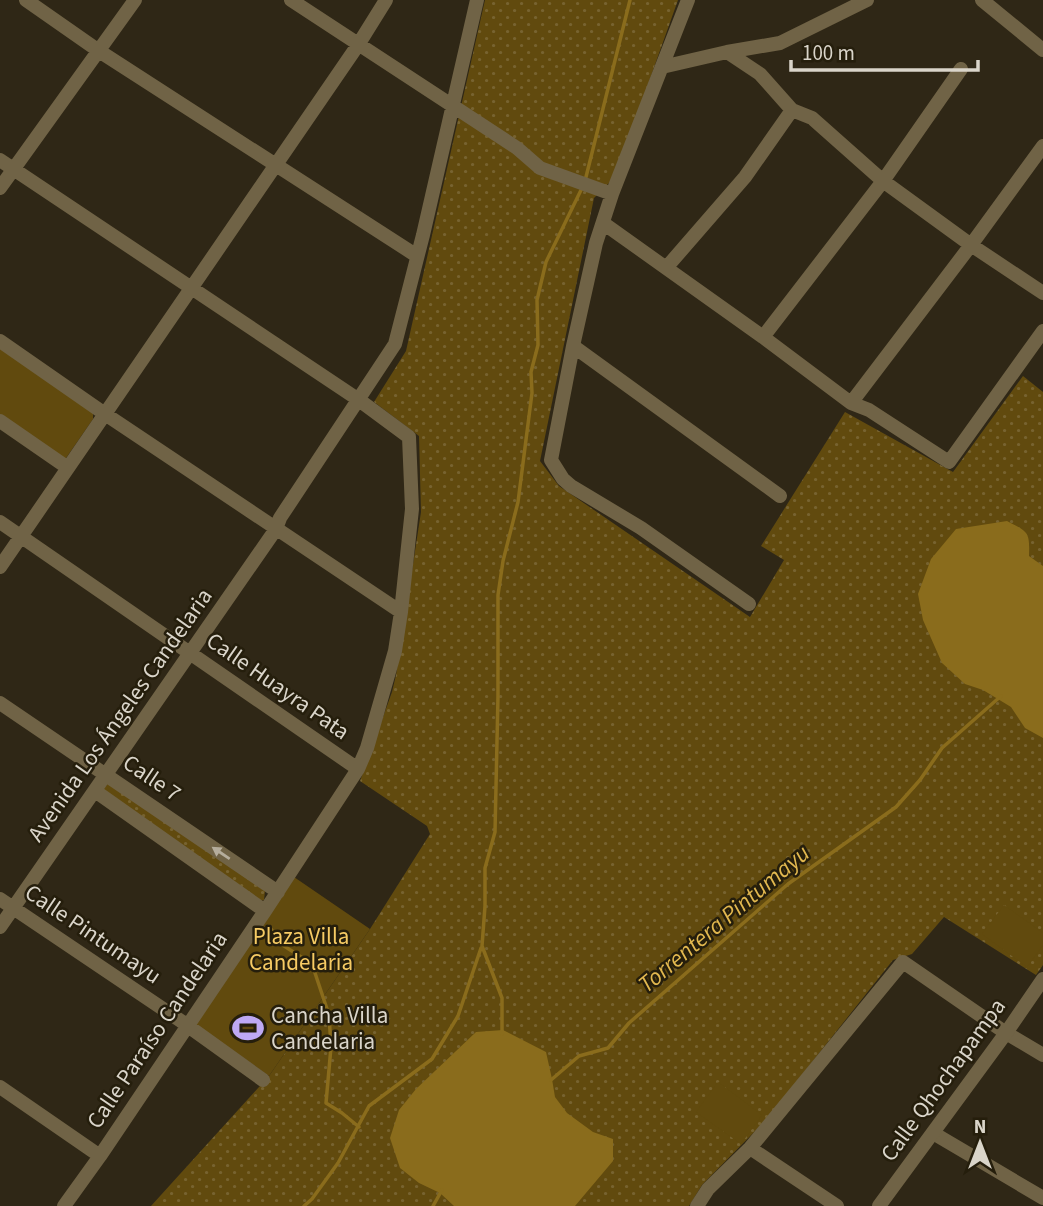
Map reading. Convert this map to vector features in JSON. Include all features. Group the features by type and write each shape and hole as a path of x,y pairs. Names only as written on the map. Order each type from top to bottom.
{"street":[{"path":"26,0 99,51 417,256"},
{"path":"0,188 135,0"},
{"path":"292,0 517,148 540,168 612,194"},
{"path":"0,567 358,45 386,0"},
{"name":"Avenida Los Ángeles Candelaria","path":"0,927 276,529 280,518 395,344 477,0"},
{"path":"688,0 612,194 596,243 551,460 571,486 641,528 749,604"},
{"path":"662,67 780,43 867,0"},
{"path":"982,0 1043,50"},
{"path":"727,52 760,74 792,110 820,124 883,181 1043,293"},
{"path":"763,337 883,181 961,69"},
{"path":"666,268 745,177 792,110"},
{"path":"851,403 1043,146"},
{"path":"0,160 359,400"},
{"path":"603,223 851,403 869,410 949,462 1043,331"},
{"path":"0,341 401,612"},
{"path":"573,346 780,496"},
{"name":"Calle Paraíso Candelaria","path":"64,1206 278,892 358,769 367,748 395,651 412,509 409,437 359,400"},
{"path":"0,421 68,468"},
{"name":"Calle Huayra Pata","path":"0,522 358,769"},
{"name":"Calle 7","path":"0,703 278,892"},
{"name":"Calle 7","path":"95,790 265,911"},
{"name":"Calle Pintumayu","path":"0,899 263,1080"},
{"path":"697,1206 708,1189 750,1148 903,962 1006,1033 1043,1055"},
{"name":"Calle Qhochapampa","path":"879,1206 1043,979"},
{"path":"0,1087 100,1156"},
{"path":"933,1133 1043,1198"},
{"path":"750,1148 837,1206"}],"green space":[{"path":"485,0 678,0 615,177 594,198 540,461 559,486 750,617 784,560 761,546 845,412 953,472 1023,376 1043,392 1043,965 1036,975 944,917 912,954 893,960 766,1120 702,1185 689,1206 151,1206 269,1076 370,929 430,834 427,826 360,781 396,675 421,512 419,436 374,402 406,351"},
{"path":"0,346 93,411 93,419 64,461 0,417"},
{"path":"108,783 265,891 264,900 259,901 103,790"},
{"name":"Plaza Villa Candelaria","path":"294,877 370,929 269,1076 195,1024"},
{"path":"1004,905 1043,933 1043,945 1027,967 982,934"},
{"path":"718,1082 762,1115 741,1144 696,1112"}],"shaded area":[{"path":"1007,521 1026,533 1029,556 1043,566 1043,738 1025,728 1011,707 983,690 965,684 942,663 923,620 918,594 931,559 956,529"},
{"path":"503,1030 546,1052 555,1097 567,1113 593,1132 613,1139 613,1161 575,1206 454,1206 440,1193 419,1183 400,1168 390,1138 399,1110 416,1089 476,1032"}],"waterway":[{"path":"585,181 630,0"},
{"path":"502,1034 502,998 482,946 485,868 495,832 498,595 503,561 518,502 532,393 531,372 538,345 537,300 546,262 582,188"},
{"name":"Torrentera Pintumayu","path":"551,1080 579,1056 608,1048 629,1023 788,884 896,807 920,780 942,748 1001,696"},
{"path":"269,926 281,944 312,964 329,1015 331,1047 326,1103 359,1127"},
{"path":"304,1206 338,1163 369,1106 432,1059 458,1016 481,948"},
{"name":"Torrentera Pintumayu","path":"433,1206 442,1190"}],"place":[{"name":"Cancha Villa Candelaria","path":"248,1028"}]}
